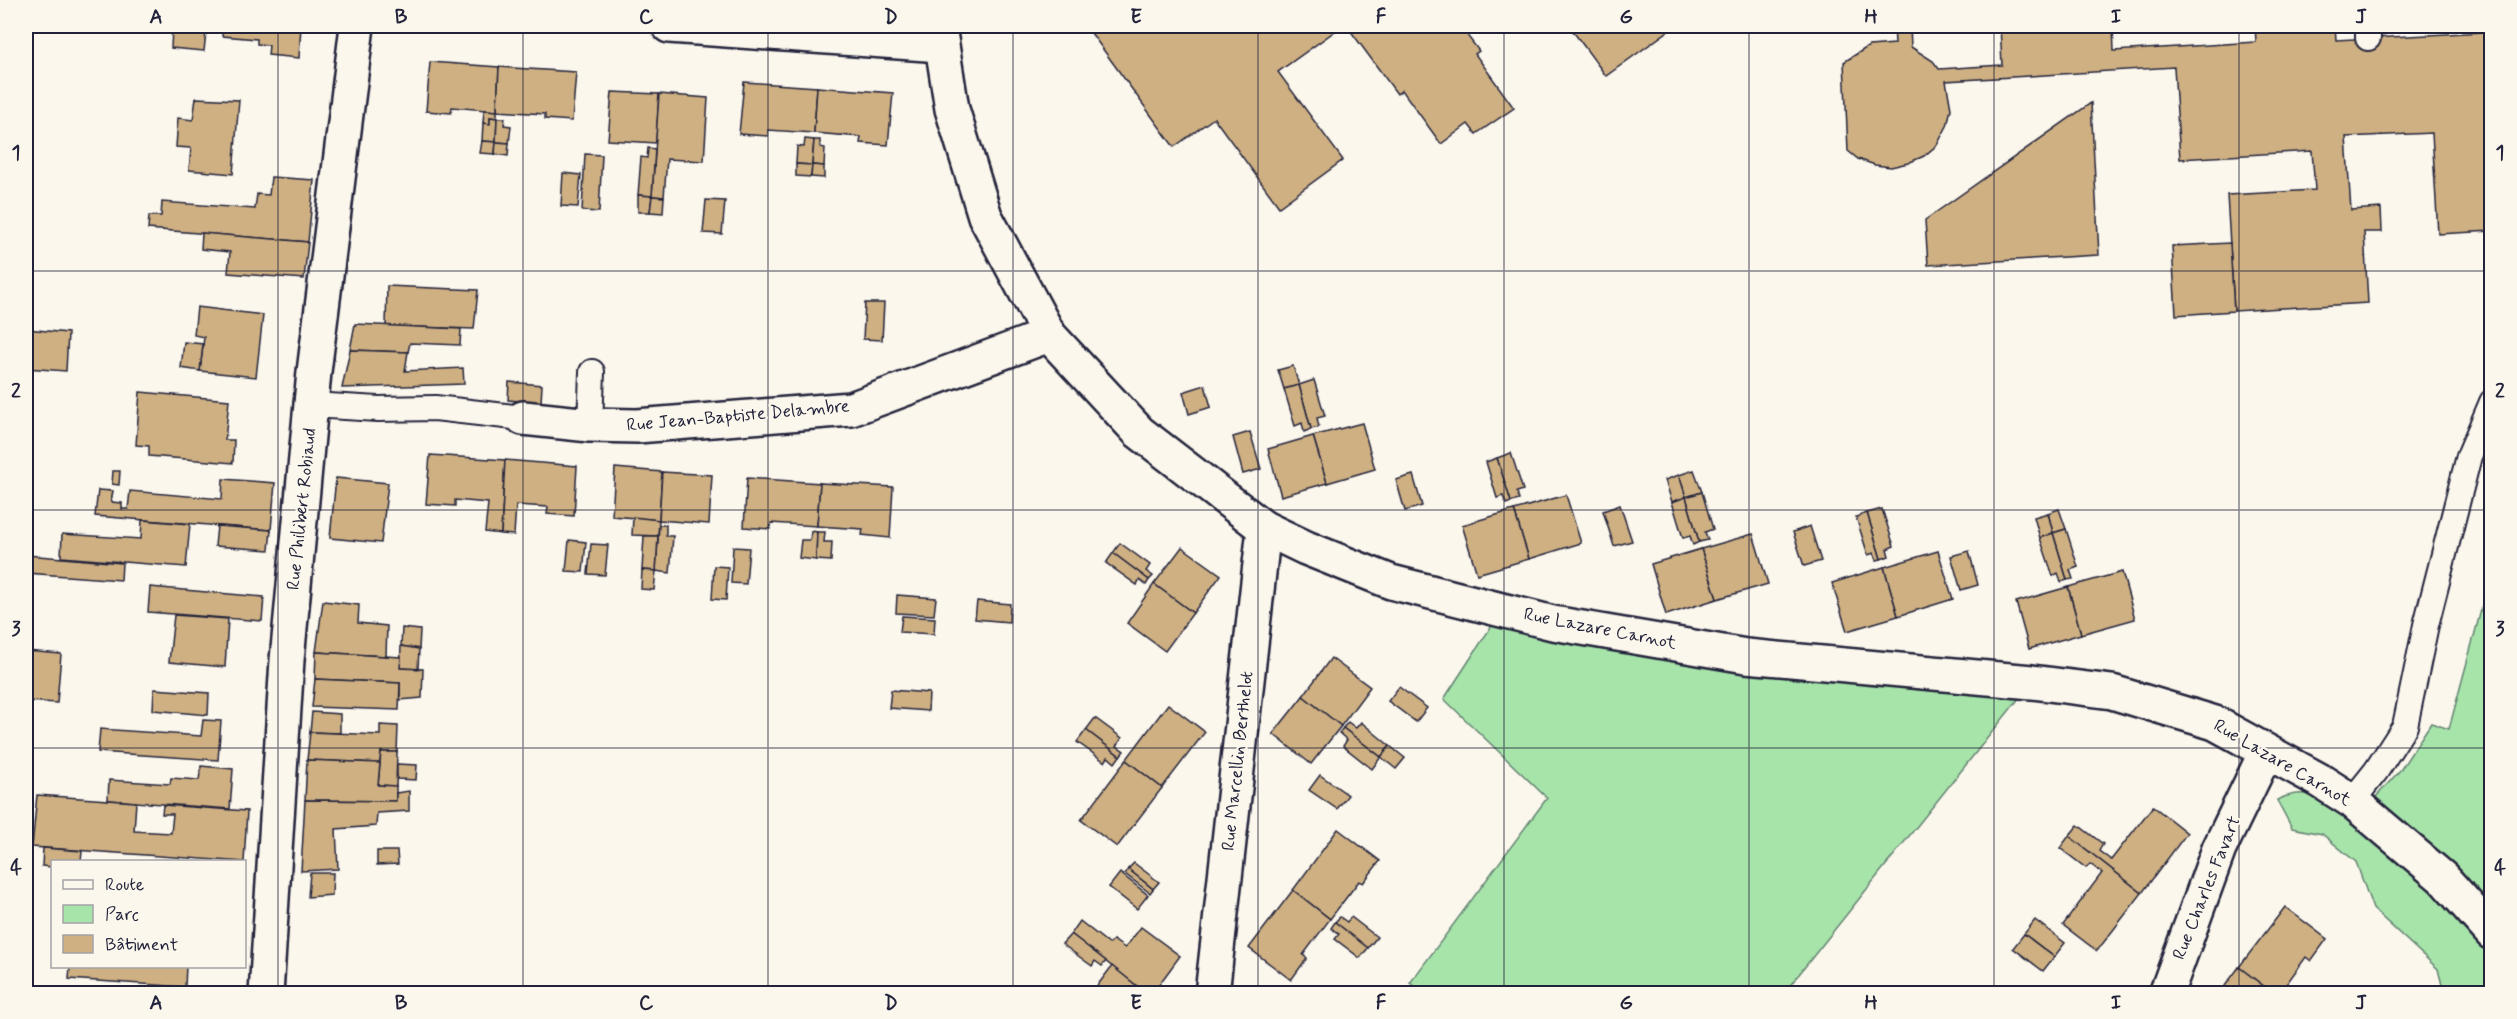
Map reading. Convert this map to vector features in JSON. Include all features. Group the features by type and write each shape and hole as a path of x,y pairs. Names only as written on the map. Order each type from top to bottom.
{"street":[{"name":"Rue Philibert Robiaud","path":"266,993 285,682 312,405 341,144 357,26"},
{"path":"669,26 940,35"},
{"name":"Rue Lazare Carnot","path":"940,35 956,125 985,216 1049,335 1139,432 1264,528 1306,548 1391,582 1553,623 1746,656 2032,682 2112,692 2215,723 2319,780 2352,801 2443,878 2492,933"},
{"name":"Rue Jean-Baptiste Delambre","path":"523,418 590,425 637,426 851,409 1049,335"},
{"name":"Rue Marcellin Berthelot","path":"1212,993 1264,528"},
{"name":"Rue Charles Favart","path":"2166,993 2218,849 2266,752"}],"lane":[{"path":"590,425 592,372"},
{"path":"2352,801 2376,771 2405,726 2426,625 2469,456 2492,402"},
{"path":"312,405 378,409 435,408 523,418"}],"green space":[{"path":"2491,582 2491,993 2444,993 2438,969 2373,909 2356,862 2322,834 2292,828 2277,800 2289,795 2309,794 2327,801 2356,819 2401,769 2431,723 2449,729 2488,584"},
{"path":"1502,610 2032,682 1784,993 1424,994 1410,983 1547,798 1444,699"}],"building":[{"path":"223,26 301,26 299,58 268,55 269,45 257,44 257,39 222,36"},
{"path":"1086,26 1342,26 1278,72 1343,160 1279,207 1214,118 1174,147"},
{"path":"1347,26 1460,26 1479,51 1475,54 1514,108 1476,134 1468,124 1441,144 1402,90 1397,94"},
{"path":"1569,26 1669,26 1671,29 1606,76"},
{"path":"1894,26 1910,26 1911,47 1933,61 1939,69 2002,65 2000,26 2113,26 2114,51 2256,42 2255,26 2335,26 2336,40 2483,32 2483,26 2492,26 2492,231 2438,234 2432,133 2346,137 2351,210 2381,208 2382,232 2364,232 2368,303 2234,311 2227,195 2315,190 2312,151 2180,159 2174,67 1946,81 1951,109 1947,126 1937,145 1924,156 1908,163 1891,167 1875,165 1858,159 1848,151 1844,62 1869,46 1895,44"},
{"path":"172,29 206,32 204,51 171,48"},
{"path":"430,62 499,67 497,111 452,107 451,113 426,111"},
{"path":"499,67 576,72 572,121 545,119 545,114 497,111"},
{"path":"744,82 817,87 814,133 768,130 768,136 739,134"},
{"path":"817,87 893,93 888,145 860,143 861,137 814,133"},
{"path":"612,92 659,94 656,143 608,140"},
{"path":"659,94 708,98 704,161 667,159 664,197 652,196"},
{"path":"196,98 239,100 233,174 189,170 191,148 176,147 178,118 193,120"},
{"path":"2091,103 2099,255 1928,265 1925,220"},
{"path":"484,110 497,111 497,118 490,117 490,124 483,123"},
{"path":"490,117 497,118 496,142 482,141 483,123 490,124"},
{"path":"497,118 505,118 504,125 511,126 509,143 496,142"},
{"path":"805,139 814,140 812,165 796,164 797,146 804,147"},
{"path":"814,140 820,140 820,147 825,148 824,166 812,165"},
{"path":"482,141 496,142 495,154 480,153"},
{"path":"496,142 509,143 508,156 495,154"},
{"path":"648,148 655,149 652,196 638,195 641,157 647,158"},
{"path":"585,154 602,155 599,212 582,211"},
{"path":"796,164 812,165 811,177 796,176"},
{"path":"812,165 824,166 824,178 811,177"},
{"path":"563,173 581,175 578,207 561,206"},
{"path":"271,177 314,180 308,242 148,229 149,216 161,216 162,202 255,209 257,194 269,195"},
{"path":"638,195 652,196 650,212 638,212"},
{"path":"652,196 664,197 663,213 650,212"},
{"path":"706,200 725,201 722,234 703,233"},
{"path":"202,233 308,242 304,279 228,273 230,252 201,249"},
{"path":"2230,243 2234,311 2176,315 2172,246"},
{"path":"387,286 478,290 474,329 386,326"},
{"path":"865,303 884,303 882,340 863,339"},
{"path":"197,307 263,315 256,377 200,371 204,337 194,335"},
{"path":"355,324 461,329 460,345 410,343 408,352 350,350"},
{"path":"26,329 68,333 66,371 26,368"},
{"path":"184,342 203,344 200,371 181,368"},
{"path":"350,350 408,352 405,371 463,368 464,384 342,388"},
{"path":"1293,366 1299,385 1284,389 1278,370"},
{"path":"1314,380 1325,416 1317,418 1319,427 1311,429 1299,385"},
{"path":"509,382 542,385 541,403 508,400"},
{"path":"1205,385 1211,407 1189,414 1183,392"},
{"path":"1299,385 1311,429 1304,432 1302,423 1295,426 1284,389"},
{"path":"140,392 229,400 225,440 234,440 233,463 149,456 149,446 136,445"},
{"path":"1362,423 1375,469 1327,483 1313,436"},
{"path":"1250,432 1261,469 1243,474 1233,437"},
{"path":"1313,436 1327,483 1281,496 1268,449"},
{"path":"1511,453 1523,490 1517,492 1519,500 1511,502 1497,458"},
{"path":"430,455 505,460 501,534 485,532 488,503 455,500 455,506 426,504"},
{"path":"1497,458 1511,502 1506,504 1503,496 1497,498 1486,462"},
{"path":"505,460 577,466 574,516 547,514 548,507 516,505 514,535 501,534"},
{"path":"615,468 662,472 659,520 612,516"},
{"path":"1694,470 1702,492 1686,497 1679,475"},
{"path":"113,471 120,471 119,485 112,484"},
{"path":"662,472 712,475 709,524 659,520"},
{"path":"1413,475 1422,506 1405,511 1396,480"},
{"path":"1679,475 1686,497 1672,502 1665,480"},
{"path":"336,478 388,483 381,543 330,538"},
{"path":"747,478 820,483 817,526 771,523 770,529 744,527"},
{"path":"223,479 275,483 271,530 95,516 98,490 113,491 111,502 122,503 122,509 128,509 130,491 222,499"},
{"path":"820,483 893,487 890,538 862,535 863,529 817,526"},
{"path":"1702,492 1713,529 1705,532 1708,540 1699,542 1686,497"},
{"path":"1566,495 1581,543 1529,559 1514,510"},
{"path":"1686,497 1699,542 1693,545 1690,536 1683,538 1672,502"},
{"path":"1620,505 1632,541 1614,546 1603,511"},
{"path":"1882,509 1894,546 1887,549 1889,556 1881,559 1867,513"},
{"path":"2059,509 2066,529 2053,533 2048,513"},
{"path":"1514,510 1529,559 1477,574 1462,525"},
{"path":"1867,513 1881,559 1877,560 1874,553 1868,555 1856,517"},
{"path":"2048,513 2053,533 2040,538 2034,517"},
{"path":"633,517 659,520 658,536 632,535"},
{"path":"142,520 190,524 186,567 61,557 62,534 141,539"},
{"path":"659,525 666,525 666,536 673,536 670,573 656,571"},
{"path":"217,526 271,530 269,550 215,546"},
{"path":"1810,526 1821,561 1804,566 1793,532"},
{"path":"2066,529 2078,567 2070,570 2073,579 2067,580 2053,533"},
{"path":"811,531 817,532 816,560 799,558 801,540 810,540"},
{"path":"817,532 825,532 824,542 832,542 831,561 816,560"},
{"path":"2053,533 2067,580 2061,582 2058,573 2053,576 2040,538"},
{"path":"1753,534 1768,584 1717,599 1701,549"},
{"path":"644,536 658,536 656,571 642,570"},
{"path":"569,540 586,542 583,572 566,571"},
{"path":"1120,543 1150,565 1146,571 1153,576 1149,580 1113,553"},
{"path":"591,544 608,545 605,575 588,574"},
{"path":"733,547 749,548 746,584 731,583"},
{"path":"1182,547 1221,575 1193,613 1154,584"},
{"path":"1701,549 1717,599 1666,615 1651,564"},
{"path":"1938,551 1953,599 1898,616 1884,567"},
{"path":"1969,551 1978,585 1961,590 1951,556"},
{"path":"1113,553 1149,580 1146,585 1139,580 1137,585 1106,563"},
{"path":"26,555 122,563 121,580 26,573"},
{"path":"714,566 728,567 726,600 712,599"},
{"path":"1884,567 1898,616 1847,631 1832,583"},
{"path":"642,570 656,571 654,590 641,589"},
{"path":"2122,572 2135,619 2081,634 2068,587"},
{"path":"1154,584 1193,613 1165,651 1127,623"},
{"path":"150,587 264,597 262,621 148,612"},
{"path":"2068,587 2081,634 2029,649 2016,602"},
{"path":"897,595 936,598 934,615 896,613"},
{"path":"323,601 359,605 358,623 387,626 386,656 316,652"},
{"path":"977,601 1010,604 1009,622 975,619"},
{"path":"174,615 228,619 225,667 169,662"},
{"path":"902,616 935,618 934,634 900,632"},
{"path":"402,628 420,630 419,649 401,646"},
{"path":"401,646 419,649 418,669 400,668"},
{"path":"26,651 61,654 57,703 26,701"},
{"path":"316,652 401,657 400,668 423,669 422,698 400,700 400,683 315,679"},
{"path":"1331,658 1370,687 1341,726 1303,696"},
{"path":"315,679 400,683 399,710 312,707"},
{"path":"1399,687 1427,708 1416,722 1388,701"},
{"path":"154,689 209,693 208,715 153,710"},
{"path":"891,690 929,693 928,711 889,708"},
{"path":"1303,696 1341,726 1311,764 1273,734"},
{"path":"1168,704 1205,732 1162,788 1126,760"},
{"path":"312,712 340,714 340,733 310,732"},
{"path":"1095,718 1122,738 1117,746 1124,751 1120,756 1086,730"},
{"path":"203,720 221,721 218,760 98,752 100,729 201,736"},
{"path":"1348,722 1356,728 1361,722 1390,746 1381,757 1343,728"},
{"path":"380,725 398,726 397,752 381,752 380,763 307,760 310,732 380,735"},
{"path":"1343,728 1381,757 1372,769 1343,746 1347,740 1339,733"},
{"path":"1086,730 1120,756 1115,763 1108,757 1105,762 1077,742"},
{"path":"1390,746 1405,758 1396,769 1381,757"},
{"path":"381,752 397,752 396,786 378,785"},
{"path":"307,760 380,763 378,785 396,786 396,801 305,800"},
{"path":"1126,760 1162,788 1117,847 1081,820"},
{"path":"397,764 417,765 416,780 397,779"},
{"path":"201,766 233,769 230,809 108,800 109,780 170,784 171,778 199,780"},
{"path":"1320,775 1348,795 1337,809 1309,790"},
{"path":"409,791 409,811 377,813 376,826 336,829 338,869 301,871 305,800 396,801 396,793"},
{"path":"37,795 136,802 134,831 171,833 173,814 162,814 163,805 247,811 244,860 32,847"},
{"path":"2153,806 2187,833 2142,893 2069,836 2078,825 2103,844 2099,851 2111,860"},
{"path":"1338,829 1380,861 1363,883 1359,881 1330,919 1293,890"},
{"path":"2069,836 2142,893 2097,951 2063,925 2102,873 2090,864 2086,868 2060,848"},
{"path":"43,848 82,851 81,860 51,860 51,867 42,866"},
{"path":"377,851 397,851 398,864 377,865"},
{"path":"1134,863 1159,882 1153,889 1128,869"},
{"path":"1128,869 1153,889 1150,893 1125,874"},
{"path":"310,873 333,873 332,895 308,897"},
{"path":"1120,873 1148,895 1137,909 1109,887"},
{"path":"1293,890 1330,919 1303,955 1307,958 1291,980 1249,948"},
{"path":"2285,907 2327,939 2311,961 2306,957 2279,994 2274,994 2239,967"},
{"path":"1340,917 1347,922 1351,917 1377,937 1368,948 1335,922"},
{"path":"2035,920 2065,943 2054,957 2024,934"},
{"path":"1080,921 1109,944 1113,940 1125,948 1141,927 1180,956 1152,994 1147,994 1071,934"},
{"path":"1335,922 1368,948 1360,958 1335,939 1339,934 1331,928"},
{"path":"1071,934 1106,961 1102,966 1095,961 1092,966 1062,944"},
{"path":"2024,934 2054,957 2043,971 2013,948"},
{"path":"1112,966 1147,994 1091,994"},
{"path":"2239,967 2274,994 2219,994"},
{"path":"70,968 186,968 185,987 69,979"}]}
